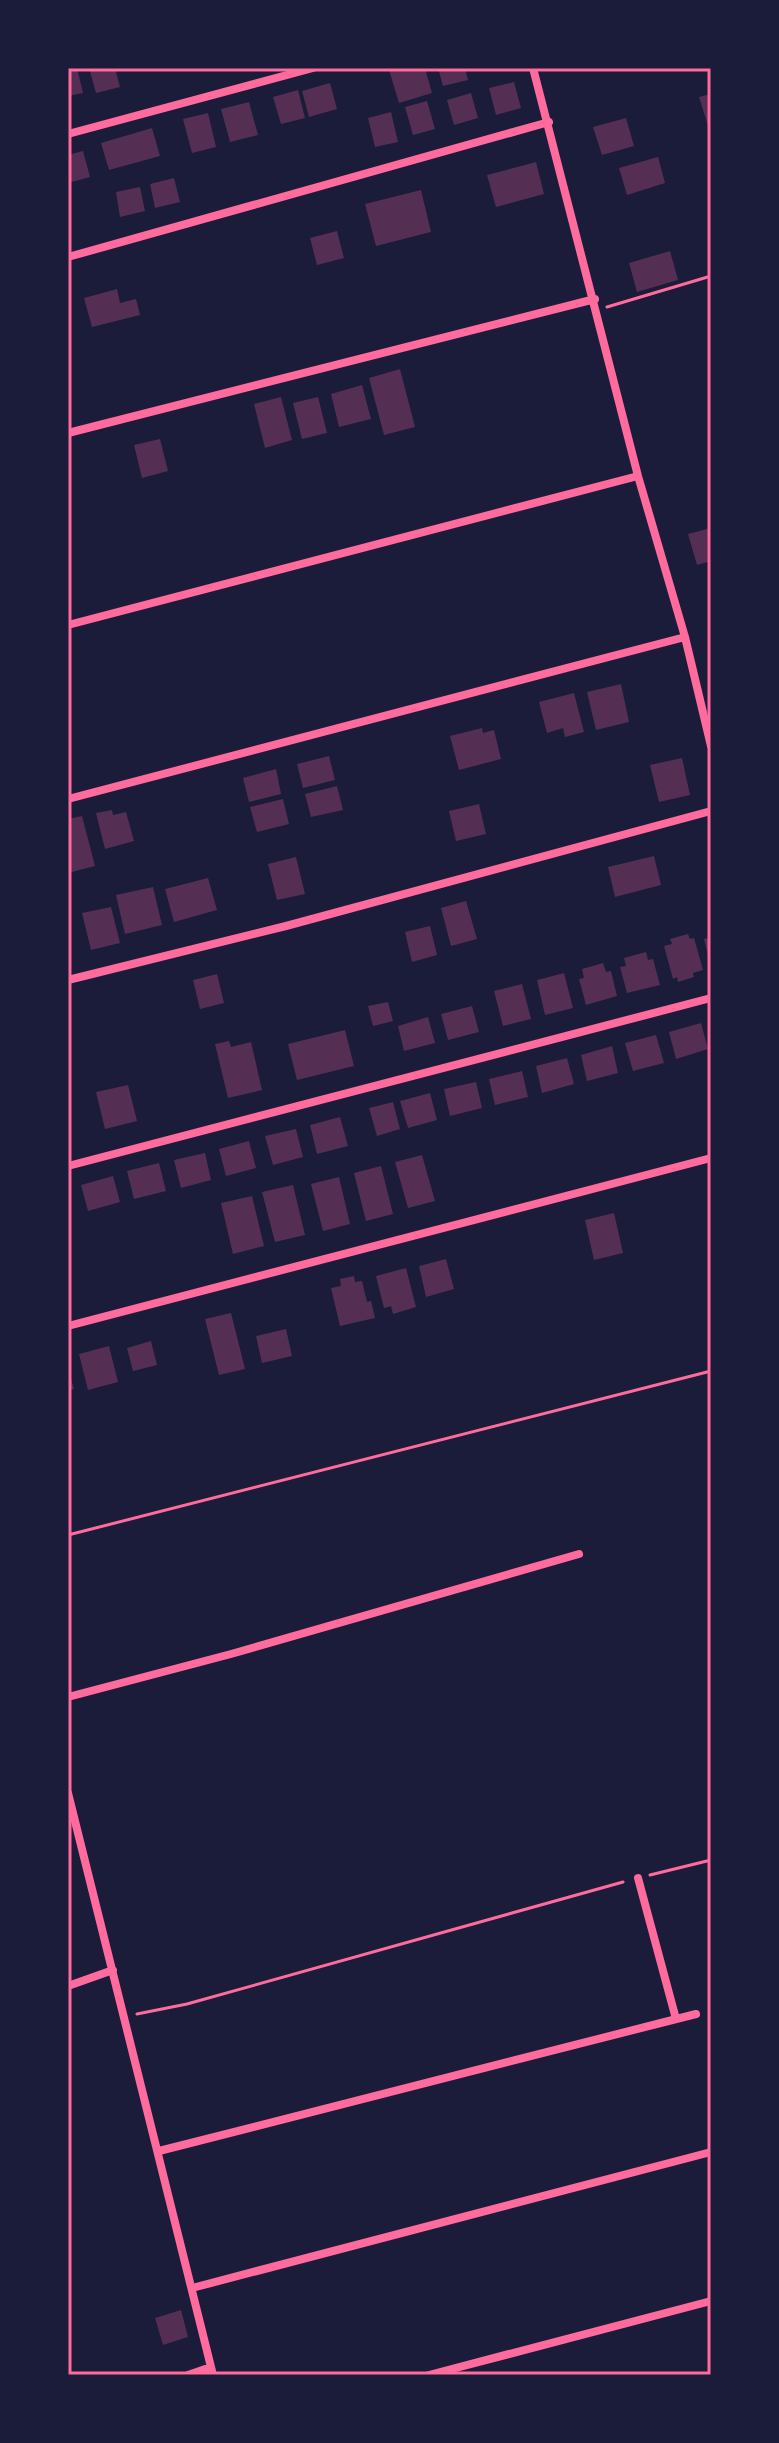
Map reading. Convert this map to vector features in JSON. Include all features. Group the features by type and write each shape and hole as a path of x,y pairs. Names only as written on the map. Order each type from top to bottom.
{"street":[{"path":"68,134 313,68"},
{"path":"533,68 595,299 638,476 685,637 711,746"},
{"path":"68,257 549,122"},
{"path":"68,433 595,299"},
{"path":"68,625 638,476"},
{"path":"68,799 685,637"},
{"path":"68,980 286,926 711,811"},
{"path":"68,1166 711,998"},
{"path":"68,1326 711,1158"},
{"path":"68,1697 231,1654 579,1554"},
{"path":"68,1793 212,2371 188,2375"},
{"path":"68,1836 78,1833"},
{"path":"638,1878 676,2019"},
{"path":"68,1986 113,1970"},
{"path":"159,2151 696,2014"},
{"path":"192,2288 711,2152"},
{"path":"429,2375 711,2301"}],"path":[{"path":"597,310 711,276"},
{"path":"68,1535 711,1371"},
{"path":"125,2016 187,2004 711,1860"}],"building":[{"path":"68,68 77,68 83,93 68,96"},
{"path":"89,68 115,68 120,87 96,93"},
{"path":"415,68 416,71 425,68 432,93 399,103 389,70"},
{"path":"438,68 465,68 468,80 443,86"},
{"path":"514,82 521,108 496,115 489,88"},
{"path":"330,83 337,109 309,117 302,91"},
{"path":"298,90 305,118 281,124 273,97"},
{"path":"471,93 478,118 454,125 447,100"},
{"path":"711,94 711,125 708,126 699,97"},
{"path":"427,101 435,129 413,135 405,107"},
{"path":"249,102 258,135 230,142 221,109"},
{"path":"391,112 398,142 375,147 368,118"},
{"path":"208,113 216,147 192,153 183,119"},
{"path":"626,118 634,146 602,155 593,127"},
{"path":"152,128 160,156 109,170 101,143"},
{"path":"83,151 90,177 68,183 68,155"},
{"path":"658,157 665,183 627,195 619,168"},
{"path":"536,162 544,194 496,207 487,175"},
{"path":"174,178 180,202 155,208 150,184"},
{"path":"140,187 145,211 120,217 116,192"},
{"path":"421,190 431,232 376,246 365,204"},
{"path":"337,231 344,258 317,265 310,238"},
{"path":"670,251 678,280 637,292 629,263"},
{"path":"117,289 120,303 136,299 140,315 92,327 84,298"},
{"path":"400,369 415,427 384,435 369,378"},
{"path":"362,385 371,419 339,427 331,394"},
{"path":"281,397 292,440 265,448 254,404"},
{"path":"318,397 327,433 302,439 293,403"},
{"path":"160,439 168,471 142,478 134,445"},
{"path":"711,528 711,561 697,565 688,534"},
{"path":"621,684 629,722 596,730 587,692"},
{"path":"574,693 584,732 565,737 563,728 547,733 539,702"},
{"path":"482,728 483,733 494,730 501,759 459,770 450,736"},
{"path":"329,756 335,780 303,788 297,764"},
{"path":"682,758 690,795 659,802 650,765"},
{"path":"276,769 281,794 249,802 243,778"},
{"path":"337,786 343,810 311,817 305,794"},
{"path":"283,799 289,824 257,832 250,807"},
{"path":"479,804 486,834 456,841 449,811"},
{"path":"112,810 113,815 126,812 134,841 105,849 96,813"},
{"path":"82,816 95,866 68,873 68,819"},
{"path":"654,856 661,885 615,897 608,867"},
{"path":"296,857 305,894 277,900 268,864"},
{"path":"208,878 217,910 174,922 165,889"},
{"path":"153,887 162,925 125,934 116,895"},
{"path":"466,901 477,939 451,946 441,908"},
{"path":"111,907 120,943 91,950 82,913"},
{"path":"430,926 437,955 412,962 405,932"},
{"path":"688,934 690,939 694,938 703,970 693,973 694,977 678,982 677,977 673,979 664,946 672,944 670,939"},
{"path":"711,937 711,963 710,963 704,939"},
{"path":"646,952 648,960 653,959 660,985 627,993 620,967 626,966 624,958"},
{"path":"603,963 606,972 611,971 617,996 586,1005 579,979 584,978 582,969"},
{"path":"564,973 573,1008 545,1015 537,980"},
{"path":"217,974 224,1003 200,1009 193,980"},
{"path":"522,984 531,1019 503,1026 494,991"},
{"path":"388,1002 393,1021 373,1026 368,1006"},
{"path":"472,1006 479,1032 448,1040 441,1014"},
{"path":"428,1017 435,1043 404,1051 398,1026"},
{"path":"701,1023 708,1049 676,1059 669,1032"},
{"path":"345,1030 354,1066 297,1080 288,1044"},
{"path":"656,1035 664,1063 633,1071 625,1043"},
{"path":"229,1041 231,1047 251,1042 262,1090 228,1098 215,1044"},
{"path":"612,1046 618,1073 587,1081 581,1055"},
{"path":"567,1058 574,1084 542,1093 536,1066"},
{"path":"522,1071 528,1097 495,1105 489,1079"},
{"path":"476,1082 482,1108 450,1116 444,1089"},
{"path":"128,1085 137,1121 105,1129 96,1092"},
{"path":"430,1093 437,1120 408,1128 400,1101"},
{"path":"393,1102 400,1129 377,1136 369,1108"},
{"path":"340,1117 348,1146 317,1154 310,1125"},
{"path":"296,1129 303,1157 273,1165 265,1136"},
{"path":"249,1141 256,1168 226,1176 219,1149"},
{"path":"205,1153 211,1180 181,1188 174,1160"},
{"path":"422,1155 435,1201 408,1208 395,1162"},
{"path":"159,1163 166,1191 134,1199 127,1171"},
{"path":"381,1166 393,1214 366,1221 354,1173"},
{"path":"113,1176 120,1202 88,1211 81,1185"},
{"path":"339,1177 350,1224 323,1231 311,1184"},
{"path":"293,1185 305,1235 275,1242 262,1192"},
{"path":"252,1196 264,1246 233,1254 221,1203"},
{"path":"614,1213 623,1253 594,1260 585,1220"},
{"path":"446,1259 454,1289 426,1297 419,1266"},
{"path":"406,1268 416,1307 393,1314 391,1306 384,1308 376,1276"},
{"path":"354,1276 355,1282 362,1281 375,1318 340,1326 331,1288 341,1286 340,1279"},
{"path":"231,1313 245,1369 219,1375 205,1319"},
{"path":"286,1329 292,1356 262,1363 256,1336"},
{"path":"151,1341 157,1365 133,1371 127,1348"},
{"path":"109,1346 118,1382 88,1390 79,1354"},
{"path":"68,1369 74,1389 68,1390"},
{"path":"181,2310 188,2337 163,2345 155,2318"}]}
